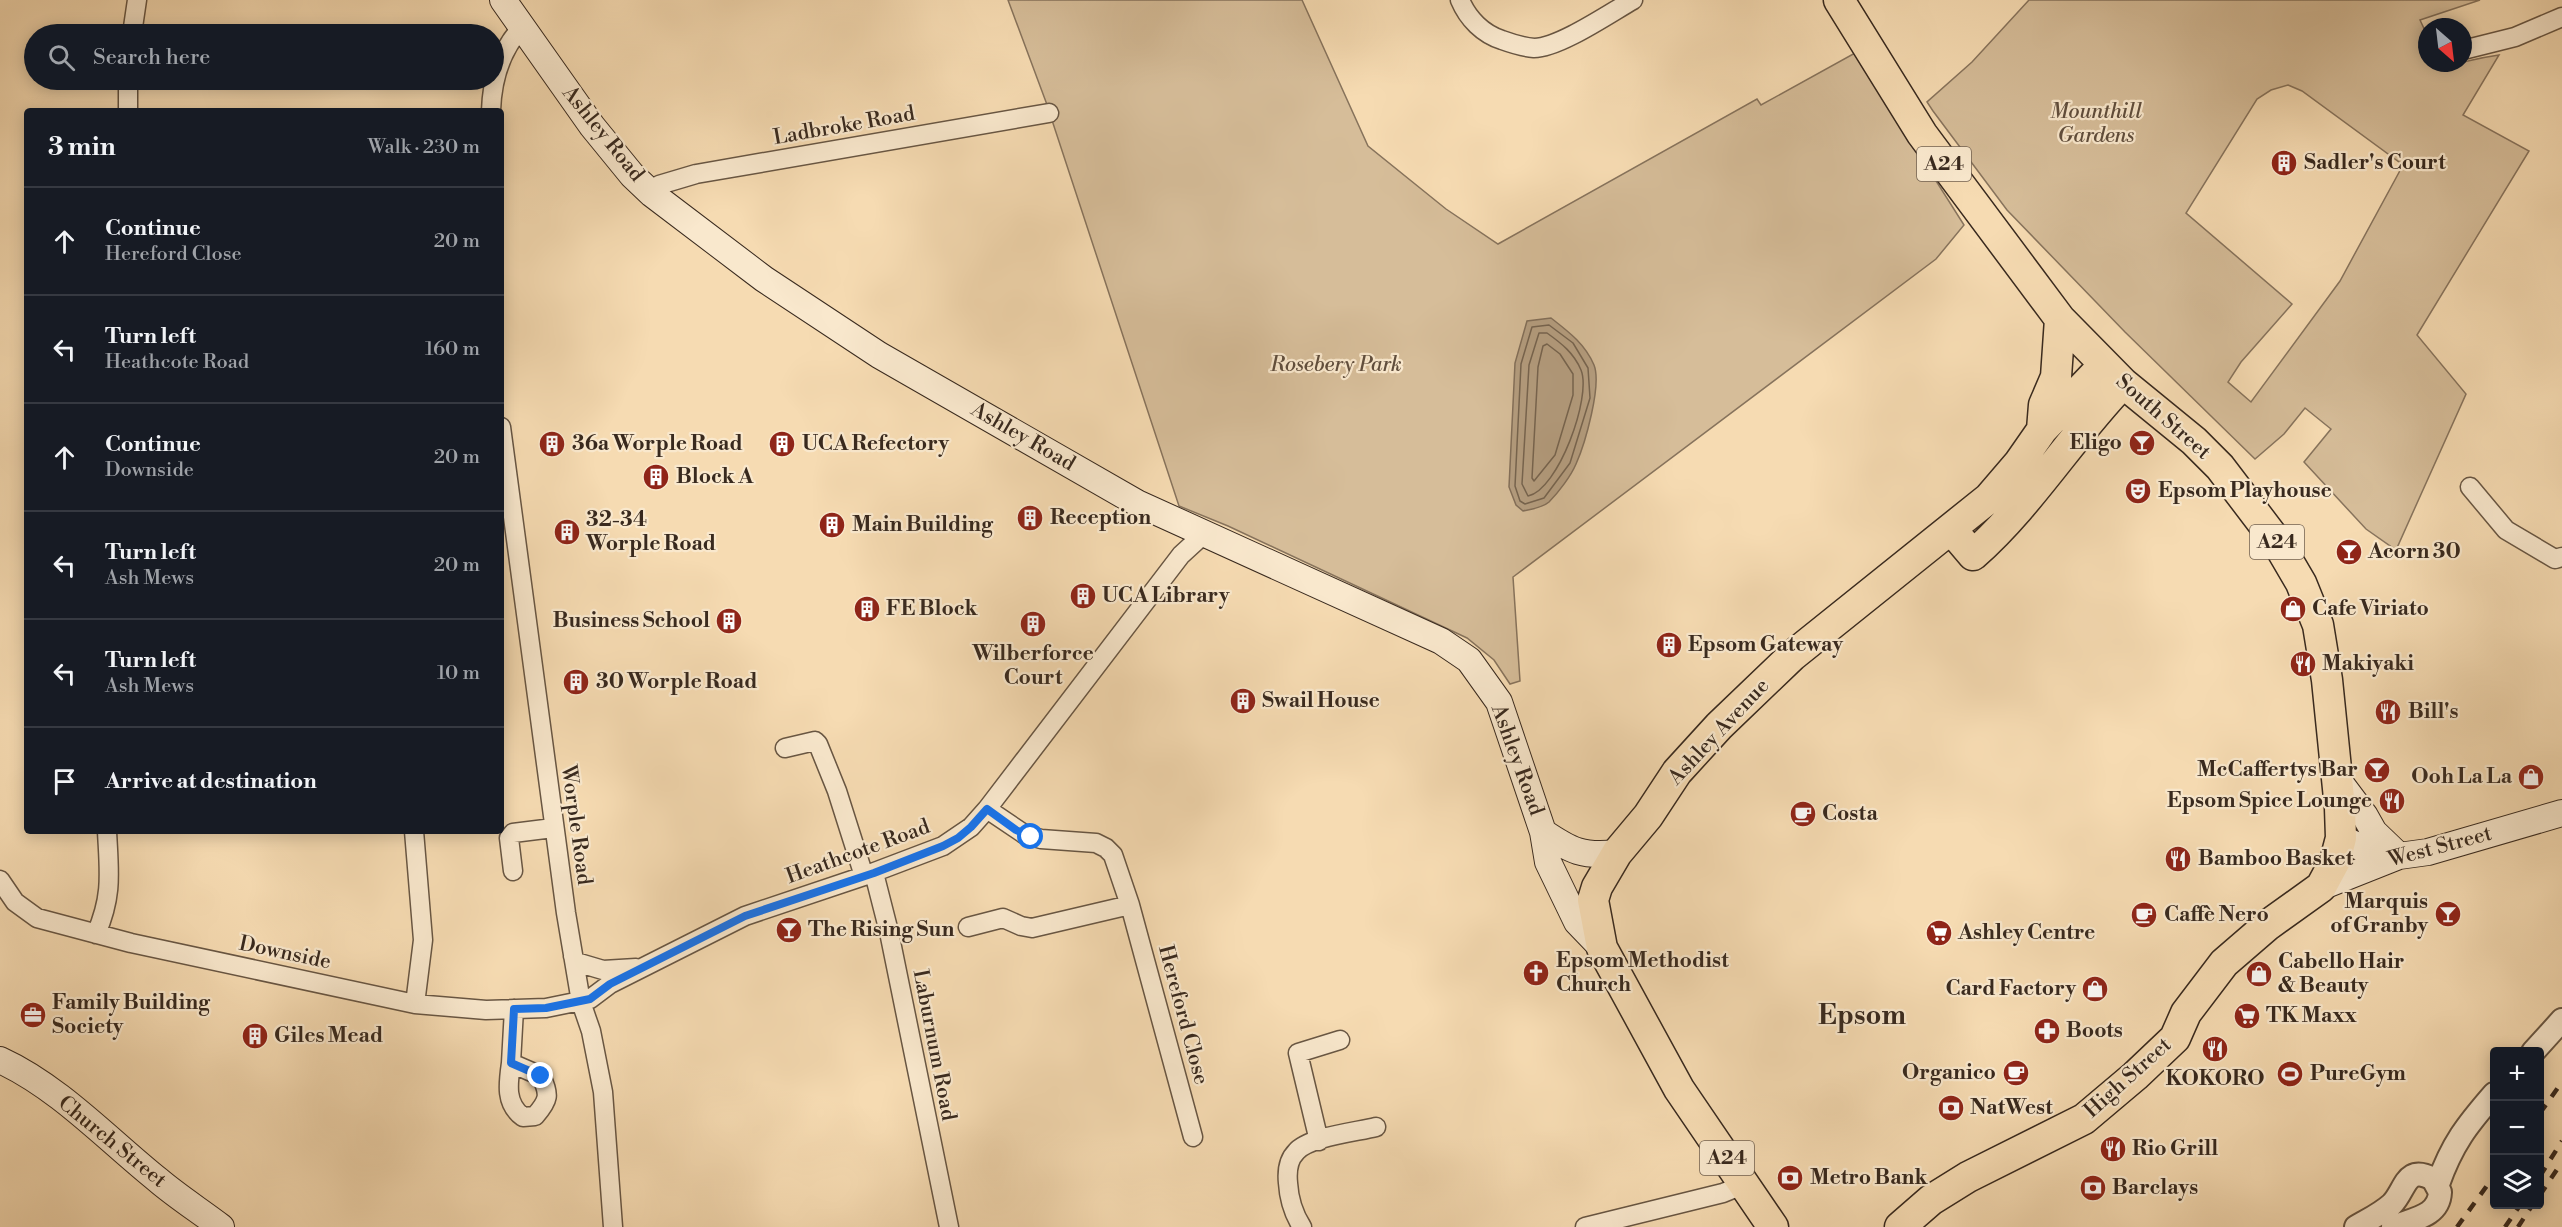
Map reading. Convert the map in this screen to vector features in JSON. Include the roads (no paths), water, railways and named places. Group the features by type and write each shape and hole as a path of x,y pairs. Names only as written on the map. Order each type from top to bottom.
{"highway":[{"name":"South Street","path":"1839,0 1922,134 2060,319 2114,374 2194,441 2220,467 2277,542 2301,583 2318,625 2338,780 2341,838 2335,861 2321,887"},
{"name":"Ashley Avenue","path":"2042,430 2044,405 2056,377 2060,319"},
{"name":"Ashley Avenue","path":"1594,915 1593,900 1597,887 1617,853 1648,816 1677,772 1719,726 1792,656 1989,498 2019,463 2042,430 2114,374"},
{"path":"1952,529 1973,555 1998,533 2098,408 2114,374"},
{"name":"High Street","path":"1900,1227 1931,1200 1968,1177 2084,1119 2175,1038 2186,1013 2224,963 2268,924 2321,887"},
{"name":"Ashley Road","path":"1594,915 1602,948 1679,1089 1773,1227"}],"main road":[{"name":"Ashley Road","path":"503,0 592,126 632,175 652,194 764,279 879,354 1137,503 1442,641 1469,660 1499,702 1544,832 1548,862 1577,922 1602,948"},
{"path":"2338,780 2393,858"},
{"name":"West Street","path":"2321,887 2393,858 2428,852 2562,813"},
{"name":"Ashley Road","path":"1544,832 1568,849 1584,854 1617,853"},
{"path":"2341,838 2393,858"},
{"name":"Church Street","path":"0,1060 32,1077 158,1180 221,1227"}],"street":[{"path":"134,24 138,0"},
{"path":"1460,0 1476,25 1495,38 1535,48 1554,44 1633,0"},
{"path":"2472,48 2515,37 2562,17"},
{"path":"504,56 514,36 523,26"},
{"path":"128,90 128,108"},
{"path":"491,108 492,90"},
{"name":"Ladbroke Road","path":"652,194 659,185 696,174 1049,113"},
{"name":"Worple Road","path":"504,450 553,828 581,1002 591,1031 603,1092 614,1227"},
{"path":"2470,487 2506,530 2555,559 2562,556"},
{"name":"Heathcote Road","path":"581,1002 590,999 610,984 640,968 745,916 869,875 926,854 958,838 987,809 1181,555 1205,532"},
{"name":"Laburnum Road","path":"785,748 815,741 818,744 869,875 888,932 949,1227"},
{"name":"Hereford Close","path":"987,809 1016,830 1031,837 1088,842 1106,848 1118,866 1193,1137"},
{"path":"513,871 509,838 513,833 553,828"},
{"path":"96,934 107,907 110,886 107,834"},
{"path":"414,834 423,940 415,1004"},
{"name":"Downside","path":"0,880 15,902 37,918 96,934 415,1004 457,1009 514,1009 546,1008 581,1002"},
{"path":"968,927 1003,918 1032,928 1130,905"},
{"path":"573,956 576,962 592,968 640,968"},
{"path":"511,1063 514,1009"},
{"path":"2538,1047 2562,1020"},
{"path":"1319,1141 1298,1053 1340,1040"},
{"path":"2393,1227 2431,1212 2440,1199 2438,1184 2448,1154 2464,1128 2490,1099"},
{"path":"1302,1227 1294,1214 1288,1196 1287,1170 1294,1153 1306,1144 1376,1127"},
{"path":"2356,1227 2393,1202 2404,1181 2411,1176 2426,1175 2438,1184"},
{"path":"1586,1227 1723,1193 1745,1184"}],"water":[{"path":"1551,318 1576,339 1594,365 1596,386 1594,400 1584,443 1568,479 1549,502 1523,511 1516,505 1509,487 1515,363 1527,321"}],"railway":[{"path":"2544,1107 2562,1082"},
{"path":"2544,1170 2562,1141"},
{"path":"2544,1189 2562,1162"},
{"path":"2457,1227 2490,1182"},
{"path":"2505,1227 2518,1209"},
{"path":"2518,1227 2530,1209"}],"place":[{"name":"Sadler's Court","path":"2284,163"},
{"name":"Eligo","path":"2142,443"},
{"name":"36a Worple Road","path":"552,444"},
{"name":"UCA Refectory","path":"782,444"},
{"name":"Block A","path":"656,477"},
{"name":"Epsom Playhouse","path":"2138,491"},
{"name":"Reception","path":"1030,518"},
{"name":"Main Building","path":"832,525"},
{"name":"32-34 Worple Road","path":"567,532"},
{"name":"Acorn 30","path":"2349,552"},
{"name":"UCA Library","path":"1083,596"},
{"name":"FE Block","path":"867,609"},
{"name":"Cafe Viriato","path":"2293,609"},
{"name":"Business School","path":"729,621"},
{"name":"Wilberforce Court","path":"1033,624"},
{"name":"Epsom Gateway","path":"1669,645"},
{"name":"Makiyaki","path":"2303,664"},
{"name":"30 Worple Road","path":"576,682"},
{"name":"Swail House","path":"1243,701"},
{"name":"Bill's","path":"2388,712"},
{"name":"McCaffertys Bar","path":"2377,770"},
{"name":"Ooh La La","path":"2531,777"},
{"name":"Epsom Spice Lounge","path":"2392,801"},
{"name":"Costa","path":"1803,814"},
{"name":"Bamboo Basket","path":"2178,859"},
{"name":"Marquis of Granby","path":"2448,914"},
{"name":"Caffè Nero","path":"2144,915"},
{"name":"The Rising Sun","path":"789,930"},
{"name":"Ashley Centre","path":"1939,933"},
{"name":"Epsom Methodist Church","path":"1536,973"},
{"name":"Cabello Hair & Beauty","path":"2259,974"},
{"name":"Card Factory","path":"2095,989"},
{"name":"Family Building Society","path":"33,1015"},
{"name":"TK Maxx","path":"2247,1016"},
{"name":"Boots","path":"2047,1031"},
{"name":"Giles Mead","path":"255,1036"},
{"name":"KOKORO","path":"2215,1049"},
{"name":"Organico","path":"2016,1073"},
{"name":"PureGym","path":"2290,1074"},
{"name":"NatWest","path":"1951,1108"},
{"name":"Rio Grill","path":"2113,1149"},
{"name":"Metro Bank","path":"1790,1178"},
{"name":"Barclays","path":"2093,1188"}],"district":[{"name":"Epsom","path":"1862,1016"}],"park label":[{"name":"Mounthill Gardens","path":"2096,124"},
{"name":"Rosebery Park","path":"1336,365"}]}
